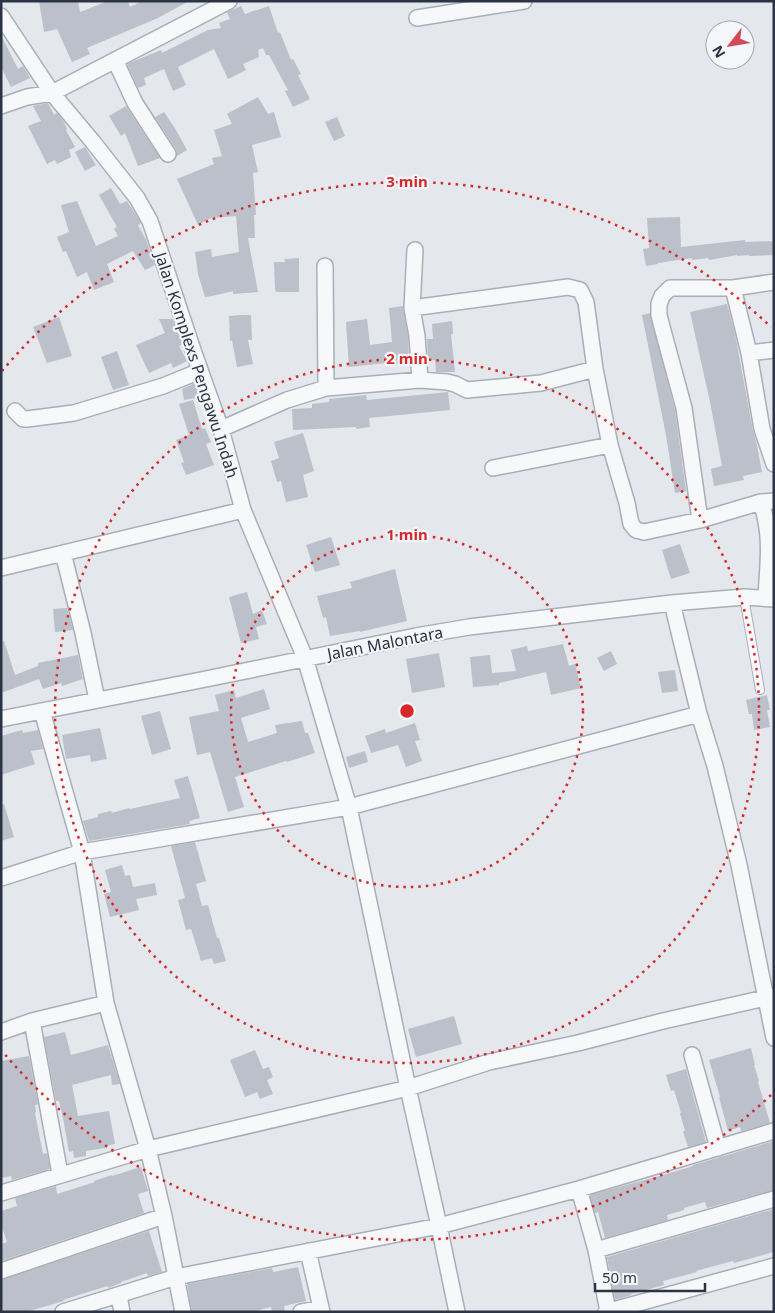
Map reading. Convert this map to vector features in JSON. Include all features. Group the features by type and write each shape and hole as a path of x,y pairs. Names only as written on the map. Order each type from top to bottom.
{"street":[{"path":"1,106 27,96 52,93 229,1"},
{"path":"417,18 524,1"},
{"name":"Jalan Komplexs Pengawu Indah","path":"1,16 52,93 137,198 150,221 221,429 243,510 305,658 349,808 457,1312"},
{"path":"115,60 135,103 168,154"},
{"path":"415,250 412,308 417,336 420,380"},
{"path":"325,266 326,388"},
{"path":"700,520 684,408 659,315 659,304 662,296 670,288 733,288 774,282"},
{"path":"412,308 568,287 580,290 586,302 594,369 610,445 627,503 631,524 636,530 644,532 700,520 768,501 766,522 770,598"},
{"path":"733,288 768,428 774,464"},
{"path":"749,352 774,350"},
{"path":"221,429 287,400 326,388 420,380 447,382 467,390 540,383 594,369"},
{"path":"15,412 23,419 74,413 164,386 200,371"},
{"path":"493,468 610,445"},
{"path":"1,568 243,510"},
{"path":"63,554 83,633 97,700"},
{"name":"Jalan Malontara","path":"1,719 416,636 470,627 672,603 744,597 770,598"},
{"path":"672,603 699,714 718,775 739,864 770,997 774,1038"},
{"path":"42,711 82,852 106,1003 148,1149 164,1216 183,1312"},
{"path":"1,878 82,852 349,808 699,714"},
{"path":"1,1193 148,1149 408,1088 489,1062 578,1043 770,997"},
{"path":"1,1032 32,1021 106,1003"},
{"path":"32,1021 60,1174"},
{"path":"692,1055 718,1148"},
{"path":"63,1312 176,1277 439,1226 579,1189 774,1130"},
{"path":"579,1189 596,1250 607,1311 774,1266"},
{"path":"596,1250 774,1199"},
{"path":"1,1271 164,1216"},
{"path":"302,1312 321,1310 308,1251"},
{"path":"118,1295 122,1312"}],"lane":[{"path":"744,597 760,690"}],"building":[{"path":"39,1 78,1 80,12 108,1 128,1 130,7 142,1 189,1 158,18 87,48 90,54 72,62 57,29 44,32"},
{"path":"241,6 245,14 269,6 278,33 280,32 291,60 293,59 301,74 298,75 310,99 293,107 285,91 288,90 269,55 266,55 263,48 258,50 259,57 243,64 246,70 228,79 214,49 178,67 186,85 173,91 164,69 144,78 146,85 138,88 127,64 161,50 162,53 208,30 221,28 219,23 230,19 227,12"},
{"path":"1,35 18,69 23,66 30,78 11,87 1,67"},
{"path":"258,97 268,114 274,112 281,137 252,145 258,172 253,173 256,215 254,215 255,238 248,238 258,292 233,294 233,291 205,297 198,274 195,252 211,249 212,257 239,252 236,216 211,218 198,225 177,179 214,164 212,158 222,156 214,130 232,124 227,114"},
{"path":"48,103 54,115 57,113 64,122 75,147 69,150 71,157 57,164 55,160 47,164 28,126 41,121 33,106"},
{"path":"126,106 160,158 138,166 125,133 121,136 109,116"},
{"path":"164,112 187,150 177,156 176,149 155,117"},
{"path":"337,117 345,136 334,141 325,122"},
{"path":"85,147 96,165 85,171 75,152"},
{"path":"111,188 120,204 127,201 141,223 138,225 155,265 145,270 133,251 107,264 114,282 94,290 87,272 77,277 66,251 63,252 57,237 69,232 61,205 77,201 96,246 118,236 114,229 117,227 99,195"},
{"path":"680,217 681,247 745,240 745,242 774,241 774,255 737,255 709,260 708,258 692,260 692,258 646,266 643,249 649,248 647,218"},
{"path":"299,258 299,292 276,292 274,262 285,262 284,259"},
{"path":"727,304 735,334 762,472 743,476 744,480 714,486 711,469 722,466 690,312"},
{"path":"403,306 408,337 409,363 386,366 386,363 349,367 346,322 367,319 370,345 392,342 389,308"},
{"path":"650,313 675,410 686,491 675,493 666,435 642,315"},
{"path":"251,315 252,340 248,340 253,364 237,367 232,340 230,341 229,316"},
{"path":"59,317 72,356 47,363 33,327"},
{"path":"159,319 173,319 182,345 179,346 187,361 173,368 171,363 149,373 136,345 165,333"},
{"path":"452,321 453,334 451,334 455,372 436,372 435,360 428,361 427,339 433,339 432,324"},
{"path":"117,351 129,385 113,390 101,357"},
{"path":"195,383 200,397 184,400 182,389"},
{"path":"448,392 450,410 369,418 370,427 356,429 356,427 293,430 292,409 312,408 312,404 329,402 329,399 366,395 367,400"},
{"path":"193,400 202,429 205,428 211,442 206,444 214,465 186,475 181,463 184,462 176,440 189,435 179,404"},
{"path":"303,433 314,471 303,475 308,497 286,502 281,481 277,482 271,461 279,458 274,442"},
{"path":"331,537 340,565 315,572 306,545"},
{"path":"680,544 690,573 671,579 662,550"},
{"path":"395,569 407,621 360,632 330,636 326,617 323,618 317,596 352,588 350,582"},
{"path":"247,592 253,614 262,610 267,624 256,627 259,639 241,643 229,597"},
{"path":"67,608 73,630 55,632 53,609"},
{"path":"4,641 15,675 38,666 38,663 78,655 83,679 62,686 61,683 43,689 39,679 1,693 1,642"},
{"path":"563,644 569,666 575,664 581,688 551,695 546,672 499,683 499,685 473,687 470,657 490,655 492,673 516,671 511,650 527,646 528,651"},
{"path":"611,651 617,664 604,671 597,658"},
{"path":"439,653 445,687 412,693 406,659"},
{"path":"675,670 678,691 662,693 658,672"},
{"path":"264,689 270,709 241,718 248,742 277,733 275,725 302,721 305,733 308,733 315,753 235,777 244,807 228,812 210,752 197,755 189,717 219,711 215,695 234,690 236,698"},
{"path":"767,695 770,710 767,710 770,727 754,730 752,714 749,714 746,700"},
{"path":"160,711 171,749 152,755 141,716"},
{"path":"415,723 420,740 415,741 422,761 406,767 398,745 371,753 365,736 385,729 386,733"},
{"path":"100,728 107,759 91,762 90,755 66,759 62,735"},
{"path":"22,730 23,733 38,730 43,749 31,751 35,764 1,775 1,736"},
{"path":"365,751 368,762 349,768 346,757"},
{"path":"188,776 200,818 189,821 190,824 89,841 83,821 98,817 98,814 111,811 112,813 180,798 174,780"},
{"path":"4,804 14,837 1,841 1,805"},
{"path":"195,842 206,881 196,884 202,906 208,905 217,938 219,938 226,961 214,964 212,958 201,961 191,929 186,930 178,900 185,898 171,846"},
{"path":"122,865 125,876 130,875 133,887 155,883 157,895 136,899 139,910 110,917 104,894 111,892 105,870"},
{"path":"454,1016 462,1044 416,1057 408,1029"},
{"path":"65,1032 71,1055 108,1045 120,1084 112,1085 111,1075 72,1085 78,1116 109,1111 115,1144 105,1146 105,1148 86,1151 86,1156 74,1158 73,1151 69,1152 59,1101 56,1101 44,1037"},
{"path":"751,1048 758,1082 770,1123 741,1131 740,1127 728,1131 709,1060"},
{"path":"255,1050 263,1069 269,1067 273,1077 267,1080 273,1094 260,1099 257,1092 245,1097 230,1060"},
{"path":"29,1056 38,1104 35,1105 35,1113 43,1154 47,1153 50,1169 12,1180 11,1176 1,1178 1,1061"},
{"path":"686,1069 706,1142 688,1147 674,1090 671,1091 666,1075"},
{"path":"774,1141 774,1190 707,1208 705,1202 667,1215 668,1220 605,1238 598,1212 595,1213 590,1195"},
{"path":"141,1167 148,1191 138,1194 144,1213 1,1261 1,1244 7,1242 1,1224 1,1211 17,1206 15,1198 56,1186 57,1194"},
{"path":"774,1209 774,1252 696,1271 663,1281 664,1285 615,1300 607,1257"},
{"path":"149,1231 162,1272 148,1276 147,1273 108,1288 108,1286 26,1312 3,1312 1,1306 1,1280"},
{"path":"298,1267 306,1301 284,1306 285,1312 272,1312 271,1307 252,1312 192,1312 187,1284 272,1268 273,1272"}]}
